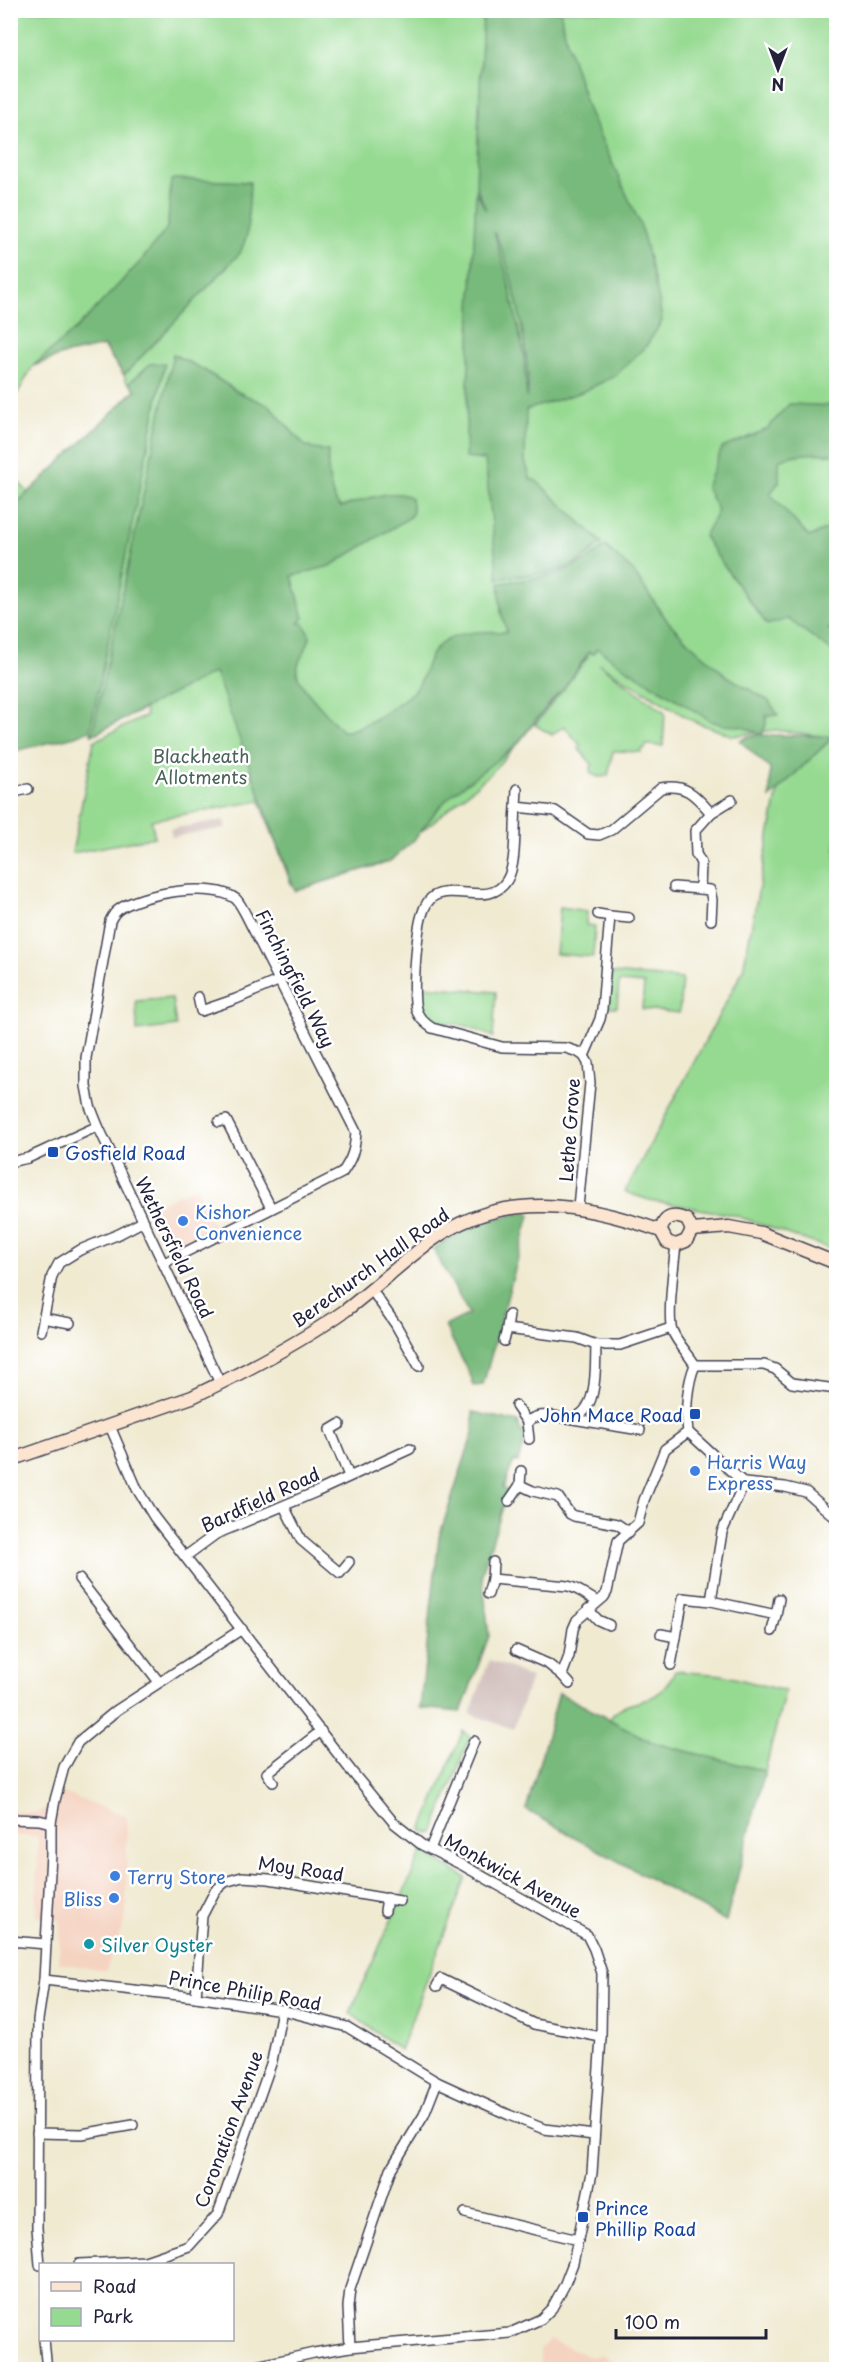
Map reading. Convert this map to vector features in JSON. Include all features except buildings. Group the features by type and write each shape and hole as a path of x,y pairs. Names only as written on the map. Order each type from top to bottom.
{"street":[{"path":"517,789 516,807 555,811 588,834 599,835 611,830 661,788 672,786 685,788 694,793 711,813"},
{"path":"10,793 28,789"},
{"path":"700,889 701,863 696,854 696,831 711,813 732,800"},
{"name":"Lethe Grove","path":"516,807 511,869 507,880 492,892 483,895 458,891 442,893 432,897 425,905 421,917 416,958 415,1004 423,1022 432,1028 501,1047 566,1048 584,1056 591,1073 578,1208"},
{"path":"674,887 710,890 711,920"},
{"name":"Finchingfield Way","path":"98,1126 90,1106 86,1086 86,1058 110,921 118,910 147,898 179,891 207,889 222,892 237,900 356,1132 355,1150 351,1162 342,1173 164,1263"},
{"path":"598,914 629,918"},
{"name":"Lethe Grove","path":"584,1056 602,1009 610,916"},
{"path":"201,1011 280,980"},
{"path":"198,997 202,1022"},
{"path":"219,1122 226,1120 271,1208"},
{"path":"10,1162 28,1158 98,1126"},
{"name":"Wethersfield Road","path":"98,1126 220,1383"},
{"name":"Berechurch Hall Road","path":"10,1460 192,1397 220,1383 306,1335 345,1310 432,1240 463,1221 521,1206 554,1205 578,1208 661,1231 667,1242 676,1245"},
{"path":"661,1231 662,1223 676,1215 687,1220 692,1230"},
{"path":"41,1331 52,1276 59,1263 80,1250 144,1221"},
{"path":"692,1230 729,1227 761,1233 837,1263"},
{"path":"692,1230 686,1241 676,1245 671,1328 678,1342 696,1365"},
{"path":"371,1289 396,1325 418,1366"},
{"path":"504,1341 508,1315"},
{"path":"43,1318 70,1323"},
{"path":"507,1329 577,1338 596,1345 620,1345 671,1328"},
{"path":"571,1418 581,1414 588,1406 593,1388 596,1345"},
{"path":"696,1365 764,1365 775,1369 792,1383 837,1389"},
{"path":"696,1365 690,1376 688,1432 744,1483 785,1487 806,1492 836,1517"},
{"path":"516,1406 526,1422 529,1439"},
{"path":"526,1422 542,1415 640,1430"},
{"name":"Bardfield Road","path":"340,1424 330,1430 349,1476"},
{"name":"Monkwick Avenue","path":"110,1426 137,1489 154,1517 394,1822 430,1849 587,1935 602,1973 601,2037 592,2173 578,2240 564,2286 552,2308 541,2319 510,2333 350,2347 239,2370"},
{"path":"562,1675 577,1620 607,1592 618,1541 638,1523 644,1500 665,1449 688,1432"},
{"name":"Bardfield Road","path":"186,1556 216,1534 410,1449"},
{"path":"508,1501 520,1485 521,1471"},
{"path":"711,1601 722,1532 744,1483"},
{"path":"520,1485 533,1491 558,1497 574,1516 617,1524 629,1532"},
{"path":"284,1506 301,1540 340,1573 349,1562"},
{"path":"488,1594 494,1562"},
{"path":"492,1579 568,1586 580,1589 589,1598 597,1601"},
{"path":"81,1586 159,1682"},
{"path":"671,1665 683,1598 711,1601 776,1615"},
{"path":"772,1632 779,1599"},
{"path":"588,1610 598,1620 609,1625"},
{"path":"40,2263 37,2228 38,2020 44,1980 51,1823 64,1767 78,1742 117,1710 242,1629"},
{"path":"661,1635 676,1637"},
{"path":"516,1650 548,1665 570,1684"},
{"path":"260,1765 270,1777 321,1731"},
{"path":"430,1849 474,1741"},
{"path":"10,1820 39,1820 51,1823"},
{"name":"Moy Road","path":"196,1997 202,1916 215,1891 225,1882 242,1876 400,1900"},
{"path":"385,1911 387,1898"},
{"path":"10,1941 46,1944"},
{"path":"441,1978 534,2024 601,2037"},
{"name":"Prince Philip Road","path":"44,1980 196,1997 282,2010 347,2027 437,2082 544,2129 594,2135"},
{"name":"Coronation Avenue","path":"112,2263 145,2261 189,2246 218,2214 272,2061 282,2010"},
{"path":"350,2347 348,2307 350,2289 391,2169 424,2115 437,2082"},
{"path":"37,2133 82,2134 133,2126"},
{"path":"465,2213 578,2240"},
{"path":"44,2341 47,2370"}],"shaded area":[{"path":"224,820 226,828 172,837 170,829"},
{"path":"196,1186 216,1231 171,1254 149,1209"},
{"path":"489,1661 531,1678 513,1729 470,1714"},
{"path":"63,1793 127,1816 126,1916 106,1971 59,1963 60,1920 36,1916 38,1837 11,1835 10,1812 39,1812"},
{"path":"550,2339 590,2357 600,2355 628,2369 540,2369 540,2349"}],"green space":[{"name":"Blackheath Allotments","path":"11,11 836,11 836,1251 734,1215 649,1200 625,1192 743,970 778,790 828,742 821,736 775,730 733,736 693,721 599,664 665,712 663,746 646,745 641,752 613,751 608,776 598,777 590,773 592,764 578,748 581,746 564,726 552,735 535,725 587,656 520,741 489,775 381,865 291,884 260,801 151,820 155,837 72,853 94,741 146,716 144,709 92,735 83,711 99,425 136,389 126,381 103,346 62,355 33,366 11,405"},
{"path":"483,11 560,11 568,46 589,112 641,226 662,321 647,345 615,376 582,392 526,410 525,461 531,480 541,485 602,543 589,555 571,566 540,574 498,579 485,460 465,458 476,191 486,210 476,186","holes":["494,232 514,289 524,338 527,398 524,355 508,279"]},
{"path":"171,180 250,182 247,235 240,253 124,375 104,346 62,355 33,366 79,326 140,262 166,230"},
{"path":"173,354 204,370 238,392 270,406 304,445 328,451 331,489 341,507 387,494 404,495 411,498 413,512 409,518 330,566 292,576 304,618 299,623 304,624 310,636 298,666 298,677 308,693 342,731 371,721 406,698 419,684 433,652 448,639 472,632 507,632 501,612 499,583 542,577 568,570 593,556 605,546 633,571 666,619 684,638 727,676 769,701 778,715 766,716 762,735 829,736 830,740 770,798 770,769 740,741 761,734 740,726 723,725 711,721 597,648 593,654 589,652 563,690 514,747 451,795 414,840 390,861 295,891 215,672 92,735"},
{"path":"165,363 90,730 11,752 11,509 136,390 129,383 150,364"},
{"path":"789,404 836,406 836,455 807,454 779,460 779,482 770,494 809,537 836,525 836,623 828,629 836,634 836,654 788,619 767,625 704,536 718,511 706,487 722,448 767,429"},
{"path":"10,473 28,492 11,509 10,509"},
{"path":"560,907 587,911 586,925 595,926 593,957 556,954"},
{"path":"612,973 682,979 679,1013 642,1009 644,984 619,982 617,1007 609,1007"},
{"path":"424,986 496,992 493,1037 467,1026 433,1019 426,1009"},
{"path":"172,998 176,1026 137,1031 136,1001"},
{"path":"528,1212 530,1215 483,1385 473,1386 472,1379 445,1326 469,1314 433,1249 478,1224"},
{"path":"473,1412 518,1422 521,1432 527,1431 518,1462 514,1461 503,1488 508,1491 482,1573 489,1636 461,1712 420,1708 439,1537 473,1433"},
{"path":"675,1671 723,1675 785,1691 765,1771 654,1743 609,1721 619,1709 655,1696 665,1687"},
{"path":"559,1693 654,1743 765,1771 726,1921 526,1810"},
{"path":"463,1731 470,1737 433,1833 428,1833 422,1830"},
{"path":"422,1851 466,1878 400,2050 350,2013"}],"place":[{"name":"Gosfield Road","path":"53,1152"},
{"name":"Kishor Convenience","path":"183,1221"},
{"name":"John Mace Road","path":"695,1414"},
{"name":"Harris Way Express","path":"695,1471"},
{"name":"Terry Store","path":"115,1876"},
{"name":"Bliss","path":"114,1898"},
{"name":"Silver Oyster","path":"89,1944"},
{"name":"Prince Phillip Road","path":"583,2217"}]}
